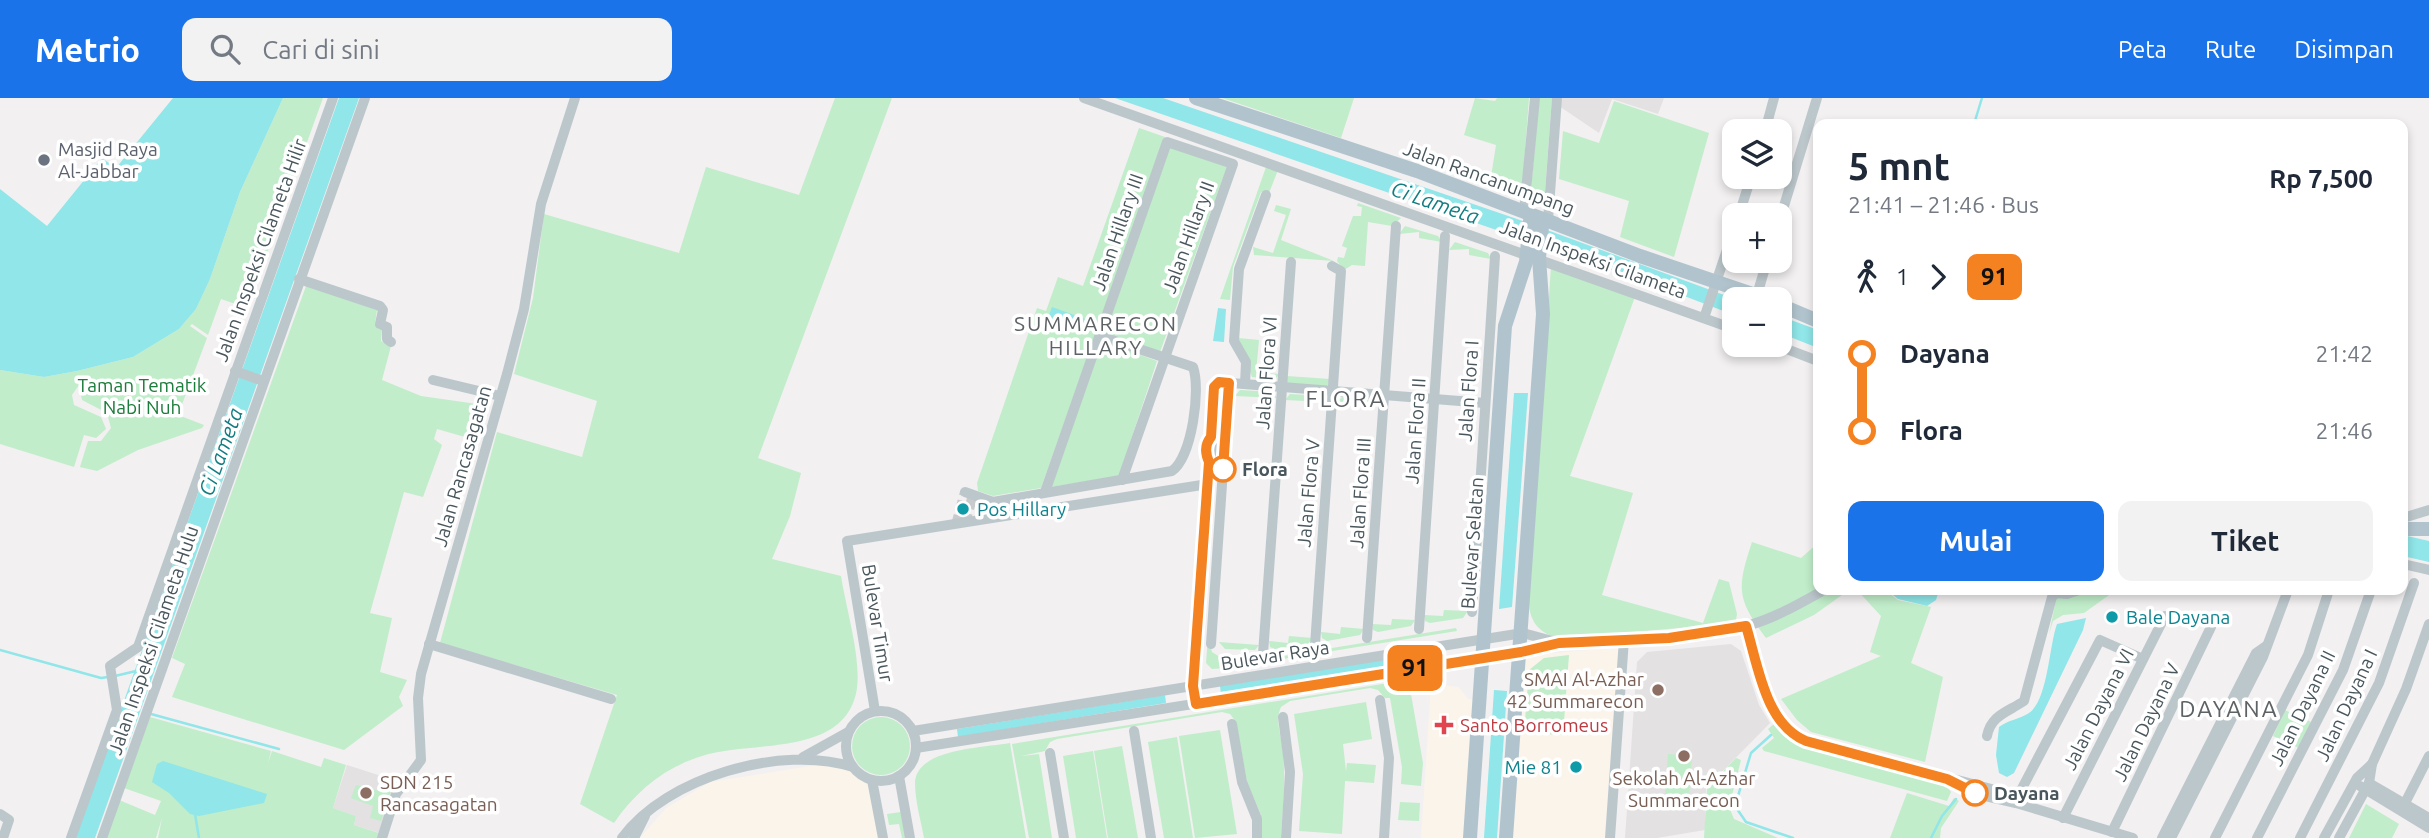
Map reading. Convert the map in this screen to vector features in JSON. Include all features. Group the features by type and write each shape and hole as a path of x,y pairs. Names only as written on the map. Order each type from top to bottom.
{"main road":[{"name":"Jalan Rancanumpang","path":"1196,98 1417,171 1536,220 1722,288"},
{"path":"1506,838 1523,634 1543,314 1533,254 1536,220"},
{"name":"Bulevar Selatan","path":"1471,838 1505,326 1533,254"},
{"path":"1792,309 1813,319"},
{"path":"2408,529 2429,529"}],"street":[{"name":"Jalan Inspeksi Cilameta Hilir","path":"71,838 117,710 109,668 138,646 333,98"},
{"name":"Jalan Inspeksi Cilameta Hulu","path":"102,838 261,380 365,98"},
{"name":"Jalan Rancasagatan","path":"382,838 396,794 421,760 418,687 524,309 541,204 575,98"},
{"name":"Jalan Inspeksi Cilameta","path":"1084,98 1533,254 1722,323"},
{"path":"1535,98 1536,220"},
{"path":"1536,220 1557,98"},
{"path":"1768,119 1774,98"},
{"path":"1785,203 1817,98"},
{"name":"Jalan Hillary II","path":"1122,480 1162,358 1233,164 1167,142"},
{"name":"Jalan Hillary III","path":"1045,492 1167,142"},
{"path":"1245,384 1247,362 1234,341 1238,269 1266,195"},
{"name":"Jalan Flora III","path":"1367,638 1396,226"},
{"name":"Jalan Flora II","path":"1419,629 1446,236"},
{"name":"Jalan Flora I","path":"1472,612 1495,256"},
{"name":"Jalan Flora VI","path":"1263,654 1292,262"},
{"name":"Jalan Flora V","path":"1315,645 1341,271 1332,266"},
{"path":"1705,315 1722,268"},
{"path":"299,279 380,306 383,310 380,324 387,327 386,338 391,342"},
{"path":"965,492 993,502 1172,471 1178,467 1193,425 1197,380 1193,368 1100,336"},
{"path":"1792,351 1813,358"},
{"path":"237,372 261,380"},
{"path":"433,380 500,396"},
{"path":"1211,644 1229,383"},
{"path":"1196,704 1193,686 1215,385 1229,383 1275,386 1282,389 1485,403"},
{"name":"Bulevar Timur","path":"874,711 847,541 1208,484"},
{"path":"2408,516 2429,510"},
{"path":"2408,565 2429,570"},
{"name":"Jalan Dayana I","path":"2300,838 2379,683 2414,583"},
{"name":"Bulevar Raya","path":"916,748 1521,652 1559,643 1669,638 1746,626 1785,611 1815,595"},
{"path":"1987,736 1989,726 1997,715 2024,701 2054,595"},
{"path":"2171,838 2263,657 2286,595"},
{"path":"2215,838 2308,655 2327,595"},
{"name":"Jalan Dayana II","path":"2257,838 2343,670 2369,595"},
{"name":"Jalan Dayana VI","path":"2063,818 2165,616"},
{"path":"2339,838 2367,787 2372,765 2406,689 2429,624"},
{"path":"1746,626 1774,713 1789,732 1806,741 1947,779 2017,800 2063,818 2133,838"},
{"name":"Jalan Dayana V","path":"2112,832 2211,627"},
{"name":"Bulevar Raya","path":"913,732 1485,639 1523,634 1559,643"},
{"path":"1610,838 1625,639"},
{"path":"2017,800 2100,640 2143,659"},
{"path":"429,645 611,699"},
{"path":"2162,838 2249,665 2256,653 2266,646"},
{"path":"1380,699 1389,758 1384,838"},
{"path":"622,838 632,824 665,798 716,773 797,760 831,761 853,767 872,780 899,776 914,759 916,748 913,732 897,715 874,711 855,722 848,732 831,744 797,760"},
{"path":"1283,717 1290,772 1286,838"},
{"path":"1232,724 1242,782 1257,819 1257,838"},
{"path":"848,732 846,750 853,767"},
{"path":"1134,732 1151,838"},
{"path":"1050,753 1064,838"},
{"path":"2405,803 2429,756"},
{"path":"2324,838 2354,784 2372,765"},
{"path":"899,776 909,838"},
{"path":"872,780 883,838"},
{"path":"2354,784 2405,803 2429,818"},
{"path":"2367,787 2429,828 2422,838"},
{"path":"634,838 645,816"},
{"path":"3,838 4,817"}],"shaded area":[{"path":"1557,98 1664,98 1658,114 1612,99 1599,133 1556,104"},
{"name":"Sekolah Al-Azhar Summarecon","path":"1731,644 1741,651 1759,705 1770,723 1706,788 1705,830 1657,838 1625,838 1637,662 1647,652"},
{"path":"1620,647 1606,838 1509,838 1524,656"},
{"path":"1431,684 1459,687 1468,699 1475,700 1465,838 1421,838"},
{"path":"829,763 852,767 872,786 879,838 640,838 666,808 710,782"},
{"name":"SDN 215 Rancasagatan","path":"347,765 397,781 380,833 354,825 356,816 333,808"}],"green space":[{"name":"Taman Tematik Nabi Nuh","path":"283,98 323,98 247,308 221,299 208,335 192,324 190,326 207,338 178,415 204,425 202,428 138,450 97,471 80,467 88,441 101,441 111,428 107,413 82,400 79,385 72,395 74,405 101,417 106,429 96,438 84,435 74,467 0,444 0,370 44,377 133,357 179,329 196,309 210,279 240,192"},
{"path":"835,98 892,98 758,458 801,473 790,516 772,559 841,576 855,647 857,688 849,710 835,726 816,736 794,742 722,751 688,761 652,782 614,823 580,804 617,695 440,643 497,432 582,457 597,401 514,374 533,298 544,214 679,253 706,167 799,195"},
{"path":"1222,98 1354,98 1341,138"},
{"path":"1475,98 1495,101 1497,98 1529,98 1522,191 1490,183 1496,145 1464,135"},
{"path":"1539,98 1552,98 1544,205 1530,201"},
{"path":"1614,101 1709,133 1674,257 1620,237 1629,201 1559,179 1563,131 1599,143"},
{"path":"1139,128 1165,137 1041,488 993,496 978,491 977,483 1037,308 1046,311 1058,277 1083,286"},
{"path":"1170,147 1227,167 1160,352 1105,333"},
{"path":"1266,167 1278,170 1269,193 1261,192 1233,267 1230,300 1220,299"},
{"path":"1358,203 1401,218 1392,226 1368,222 1365,266 1352,265 1344,270 1337,261 1338,257 1344,258 1347,248 1342,246 1353,216 1361,216 1362,207 1357,206"},
{"path":"1276,205 1291,209 1281,240 1334,261 1254,255 1253,247 1273,253 1286,215 1274,211"},
{"path":"1405,226 1438,236 1442,242 1419,238 1419,232 1399,234"},
{"path":"1455,242 1488,253 1491,259 1469,255 1469,249 1449,250"},
{"path":"1551,266 1636,294 1570,476 1633,493 1602,595 1703,623 1719,579 1729,582 1736,620 1704,626 1560,638 1542,631 1531,616 1529,602"},
{"path":"306,286 377,310 375,324 382,329 381,341 391,346 382,380 421,396 484,405 472,439 437,429 434,439 442,445 423,497 404,492 370,613 392,618 380,672 407,680 399,697 403,706 344,750 172,697 185,664 172,658"},
{"path":"1238,338 1259,340 1256,372 1279,374 1276,379 1252,377"},
{"path":"1102,341 1157,361 1119,476 1051,487"},
{"path":"1287,376 1330,379 1327,387 1287,383"},
{"path":"1240,390 1273,392 1277,398 1235,396"},
{"path":"1290,394 1323,396 1327,402 1285,400"},
{"path":"1342,397 1374,400 1379,406 1336,403"},
{"path":"1752,542 1801,558 1813,547 1813,595 1842,595 1814,615 1766,638 1744,602 1744,571"},
{"path":"1862,595 1892,595 1898,600 1931,607 1911,663 1943,677 1925,762 1811,732 1797,720 1781,699 1881,656 1870,652 1881,616"},
{"path":"2057,595 2109,595 2084,613 2063,615 2053,621 2049,634"},
{"path":"1444,610 1468,611 1463,618 1430,623 1425,621 1424,615 1443,616"},
{"path":"1392,619 1415,620 1411,626 1378,632 1373,630 1372,624 1391,625"},
{"path":"1341,627 1364,629 1360,635 1327,641 1322,638 1321,632 1340,634"},
{"path":"1456,628 1457,631 1226,668 1212,669 1206,663 1208,638 1212,652 1223,659 1263,659"},
{"path":"1289,636 1313,638 1308,644 1275,649 1270,647 1269,641 1288,643"},
{"path":"1219,642 1259,645 1255,650 1225,649"},
{"path":"1569,655 1563,735 1524,733 1529,670 1544,658"},
{"path":"1413,679 1415,693 1411,694 1423,763 1421,786 1401,784 1402,767 1390,698 1385,698 1378,690 1370,688 1290,701 1281,707 1278,723 1284,776 1281,838 1262,838 1261,815 1247,782 1236,722 1230,714 1222,712 1057,739 1050,742 1045,751 1021,756 1039,754 1052,838 1029,838 1012,744"},
{"path":"1366,702 1372,739 1343,744 1346,771 1347,763 1376,765 1374,783 1345,781 1342,834 1299,831 1303,774 1294,714"},
{"path":"2285,710 2311,722 2299,748 2273,736"},
{"path":"150,717 271,751 268,763 272,751 321,767 324,758 346,765 333,808 356,816 354,825 379,833 377,838 158,838 162,818 156,838 106,838 119,800 155,815 161,801 124,788"},
{"path":"881,717 892,719 905,730 910,746 908,757 897,770 881,775 870,773 857,762 852,746 854,735 865,722"},
{"path":"1774,724 1790,740 1804,746 1946,785 1951,792 1947,801 1764,751 1762,748 1774,738 1768,729"},
{"path":"1220,730 1237,834 1195,838 1179,736"},
{"path":"1177,737 1193,838 1164,838 1148,742"},
{"path":"1010,743 1026,838 924,838 915,790 918,771 939,756"},
{"path":"1122,746 1138,838 1108,838 1094,751"},
{"path":"1093,751 1107,838 1076,838 1063,756"},
{"path":"1668,754 1692,756 1689,797 1665,796"},
{"path":"1736,758 1741,760 1729,807 1734,819 1778,838 1704,838 1707,788"},
{"path":"388,779 394,781 381,821 370,818 373,806 351,798 356,785 383,792"},
{"path":"1907,793 1949,806 1954,798 1959,801 1941,828 1940,838 1890,838"},
{"path":"1400,802 1420,803 1419,821 1398,820"},
{"path":"2366,804 2399,824 2392,838 2349,838"},
{"path":"901,812 906,838 902,838 899,824 889,825 887,814"}],"water":[{"path":"173,98 283,98 240,192 210,279 196,309 179,329 133,357 44,377 0,370 0,189 47,226 102,158 116,168"},
{"path":"339,98 359,98 95,838 75,838"},
{"path":"1115,98 1163,98 1517,219 1722,294 1722,310"},
{"path":"1052,307 1088,320 1084,331 1048,318"},
{"path":"1218,308 1226,309 1224,342 1213,341"},
{"path":"1792,320 1813,328 1813,346 1792,338"},
{"path":"1514,393 1528,393 1512,607 1499,609"},
{"path":"2408,536 2429,541 2429,562 2408,557"},
{"path":"1893,595 1938,595 1936,600 1927,606 1898,599"},
{"path":"2086,618 2083,630 2014,773 2007,777 1999,773 1996,755 1999,727 2029,713 2035,706 2044,685 2057,624"},
{"path":"1427,652 1428,659 1221,694 1220,686"},
{"path":"1494,690 1507,691 1497,838 1484,838"},
{"path":"1165,695 1166,703 958,737 957,729"},
{"path":"163,761 267,794 264,803 199,816 190,814 169,793 152,782 157,764"}],"waterway":[{"path":"1976,119 1982,98"},
{"name":"Ci Lameta","path":"0,650 101,678 108,677"},
{"name":"Ci Lameta","path":"115,676 136,671"},
{"path":"151,714 279,749"},
{"path":"1771,735 1751,753 1735,806 1746,822 1793,838"},
{"path":"1931,838 1942,816 1956,799"},
{"path":"195,814 199,838"}],"tunnel":[{"path":"956,525 965,492"},
{"path":"965,523 973,495"}],"bus line":[{"name":"91","path":"1223,469 1229,383 1219,382 1214,387 1211,437 1207,442 1206,456 1209,462 1193,686 1196,704 1521,652 1559,643 1669,638 1746,626 1774,713 1789,732 1806,741 1947,779 1975,793"}],"place":[{"name":"Masjid Raya Al-Jabbar","path":"44,160"},
{"name":"Flora","path":"1223,469"},
{"name":"Pos Hillary","path":"963,509"},
{"name":"Bale Dayana","path":"2112,617"},
{"name":"SMAI Al-Azhar 42 Summarecon","path":"1658,690"},
{"name":"Santo Borromeus","path":"1444,725"},
{"name":"Sekolah Al-Azhar Summarecon","path":"1684,756"},
{"name":"Mie 81","path":"1576,767"},
{"name":"SDN 215 Rancasagatan","path":"366,793"},
{"name":"Dayana","path":"1975,793"}],"district":[{"name":"SUMMARECON HILLARY","path":"1096,336"},
{"name":"FLORA","path":"1346,399"},
{"name":"DAYANA","path":"2229,709"}]}
